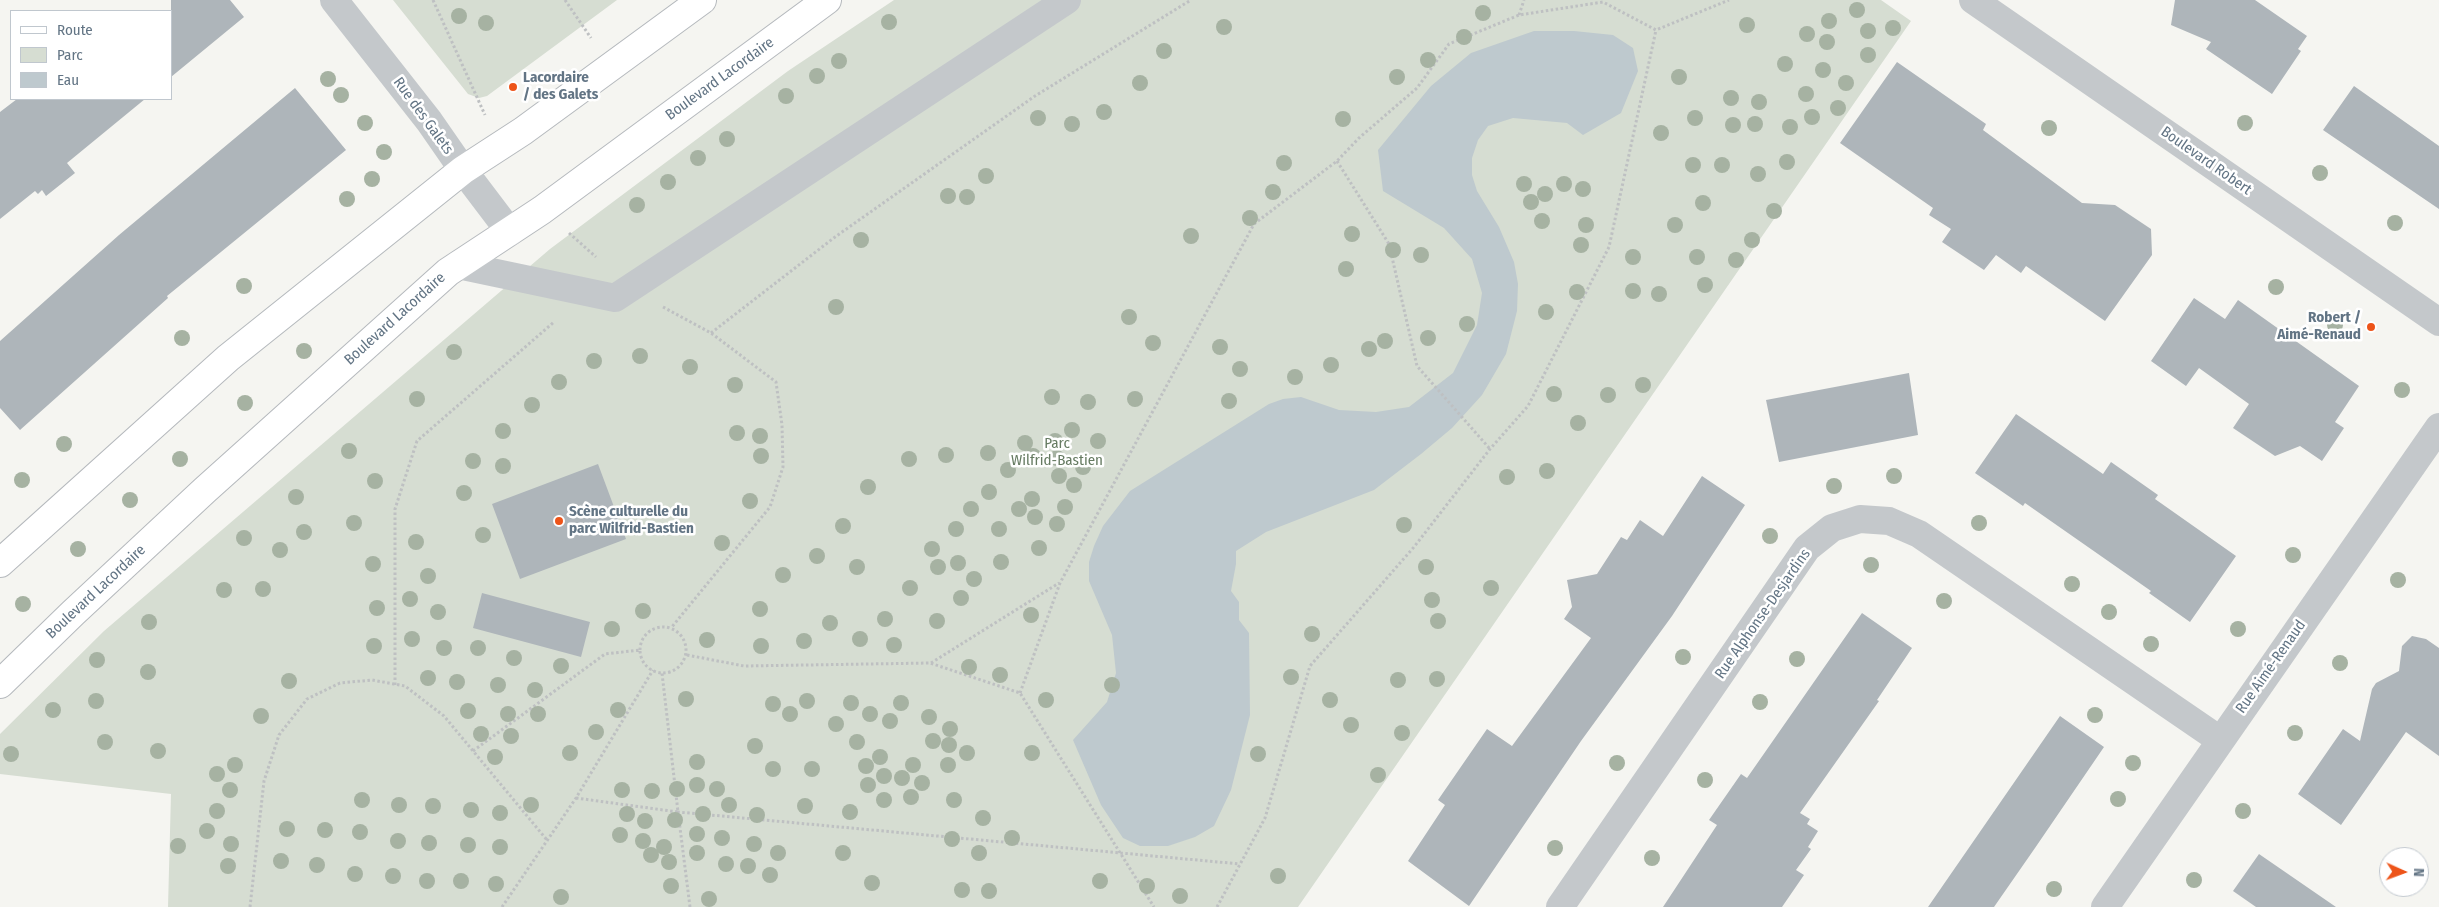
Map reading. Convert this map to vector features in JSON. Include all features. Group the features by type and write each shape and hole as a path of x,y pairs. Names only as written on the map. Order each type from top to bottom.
{"main road":[{"path":"0,563 228,358 463,170 500,147 702,0"},
{"name":"Boulevard Lacordaire","path":"0,684 205,490 448,272 542,210 827,0"}],"street":[{"name":"Rue des Galets","path":"334,0 429,121 510,232"},
{"path":"458,265 615,298 1067,0"},
{"name":"Boulevard Robert","path":"1973,0 2439,322"},
{"name":"Rue Aimé-Renaud","path":"2105,907 2439,427"},
{"name":"Rue Alphonse-Desjardins","path":"1560,907 1807,548 1832,528 1860,519 1889,521 1919,534 2220,740"}],"path":[{"path":"433,0 500,147"},
{"path":"565,0 611,67"},
{"path":"711,333 835,237 1027,102 1191,0"},
{"path":"1519,15 1524,0"},
{"path":"1656,30 1728,0"},
{"path":"1020,693 1060,582 1254,224 1338,161 1359,138 1417,88 1450,44 1519,15 1602,2 1656,30"},
{"path":"1217,907 1265,818 1310,666 1414,547 1490,449 1528,406 1609,247 1656,30"},
{"path":"1338,161 1389,244 1418,366 1490,449"},
{"path":"542,210 641,296 711,333 776,382 782,425 783,467 770,507 671,628"},
{"path":"395,684 395,509 417,441 588,292"},
{"path":"930,663 1060,582"},
{"path":"659,627 671,628 680,634 684,640 687,655 679,668 673,672 662,673 652,670 645,664 640,650 642,642 651,630 659,627"},
{"path":"473,751 605,654 640,650"},
{"path":"687,655 744,666 930,663 1020,693 1154,907"},
{"path":"502,907 576,798 652,670"},
{"path":"662,673 690,907"},
{"path":"250,907 264,781 279,735 307,699 340,683 372,680 405,686 444,716 547,840"},
{"path":"576,798 678,812 1240,864"}],"green space":[{"path":"393,0 617,0 487,96 479,98 468,94"},
{"name":"Parc Wilfrid-Bastien","path":"894,0 1881,0 1911,21 1298,907 168,907 171,794 0,774 0,734 104,631 550,249 788,71"}],"water":[{"path":"1534,31 1574,31 1613,35 1633,48 1638,71 1621,113 1583,135 1567,123 1513,118 1488,126 1478,140 1472,158 1472,175 1477,191 1499,227 1514,262 1518,284 1517,311 1506,354 1482,395 1452,428 1374,490 1266,532 1236,551 1236,564 1231,591 1239,602 1239,620 1249,633 1250,715 1231,790 1214,826 1195,837 1168,846 1140,846 1123,838 1101,805 1073,740 1107,702 1116,673 1112,635 1089,581 1089,562 1103,526 1130,491 1269,404 1283,399 1301,397 1339,410 1376,412 1409,407 1453,373 1477,325 1482,293 1472,259 1444,228 1383,191 1378,150 1431,86 1471,53"}],"building":[{"path":"171,0 230,0 244,17 172,76"},
{"path":"2175,0 2255,0 2307,36 2298,49 2301,51 2272,94 2206,49 2211,42 2171,25"},
{"path":"1897,62 1986,124 1983,130 2082,203 2115,205 2151,229 2152,255 2105,321 2026,266 2021,273 1996,255 1984,270 1942,242 1951,229 1929,215 1933,208 1840,143"},
{"path":"2354,86 2439,146 2439,209 2323,130"},
{"path":"295,88 346,150 167,296 168,298 20,430 0,408 0,341 119,235"},
{"path":"16,100 144,100 67,163 75,173 46,196 42,190 38,194 35,191 0,219 0,112"},
{"path":"2194,298 2225,319 2238,300 2359,386 2335,422 2344,428 2322,461 2300,446 2275,456 2233,428 2249,404 2199,368 2186,386 2151,361"},
{"path":"1909,373 1918,435 1779,462 1766,400"},
{"path":"2016,414 2103,474 2111,462 2158,495 2155,499 2236,556 2190,622 2149,593 2151,591 2025,503 2023,506 1975,473"},
{"name":"Scène culturelle du parc Wilfrid-Bastien","path":"598,464 626,539 520,579 492,504"},
{"path":"1702,476 1745,505 1672,616 1581,741 1469,906 1408,861 1445,805 1438,800 1487,729 1512,746 1591,638 1564,619 1572,607 1567,580 1597,574 1621,537 1627,540 1640,520 1663,536"},
{"path":"482,593 590,622 581,657 473,628"},
{"path":"1862,613 1912,648 1877,700 1879,701 1800,813 1810,819 1807,824 1818,831 1808,847 1811,849 1796,870 1804,875 1782,907 1663,907 1717,825 1709,820 1741,774 1747,778"},
{"path":"2412,636 2426,639 2439,648 2439,756 2406,732 2341,825 2298,794 2343,729 2360,741 2372,689 2376,683 2399,671 2402,646"},
{"path":"2060,716 2104,747 2035,848 1994,907 1928,907"},
{"path":"2259,854 2336,907 2256,907 2233,891"}],"place":[{"name":"Lacordaire / des Galets","path":"513,87"},
{"name":"Robert / Aimé-Renaud","path":"2371,327"},
{"name":"Scène culturelle du parc Wilfrid-Bastien","path":"559,521"}]}
